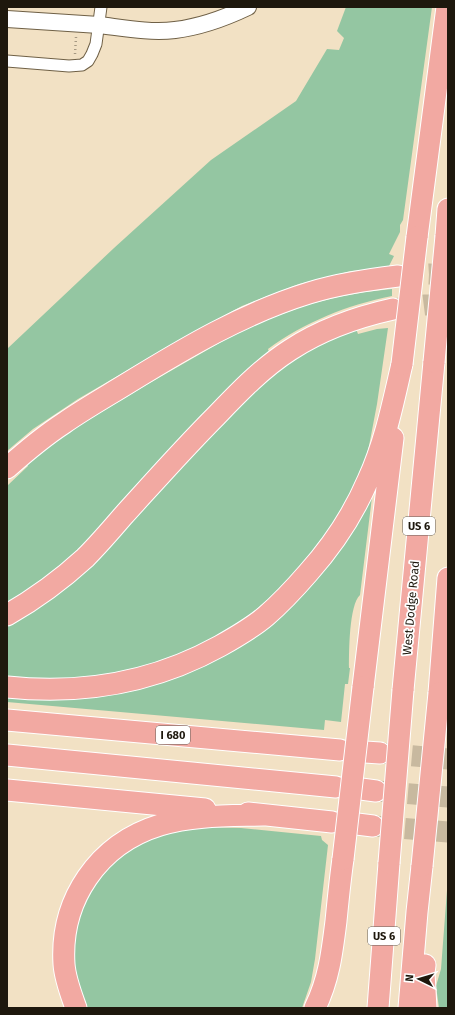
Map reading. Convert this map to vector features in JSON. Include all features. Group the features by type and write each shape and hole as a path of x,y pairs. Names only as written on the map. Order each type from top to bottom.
{"highway":[{"path":"315,1008 328,975 332,955 342,860 446,7"},
{"name":"West Dodge Road","path":"378,1008 403,690 448,209"},
{"path":"7,468 42,438 64,422 143,374 238,321 274,305 310,292 353,282 398,276"},
{"path":"7,615 55,583 85,558 200,432 269,365 299,345 329,329 358,318 393,309"},
{"path":"7,687 58,690 90,688 147,677 177,667 208,653 239,636 265,617 295,588 324,555 355,508 368,480 385,435 402,364"},
{"name":"US 6","path":"408,1008 448,578"},
{"name":"I 680","path":"7,720 340,750"},
{"path":"7,755 336,787"},
{"path":"7,790 332,822"},
{"path":"76,1008 68,987 64,965 64,942 68,919 76,897 86,878 101,861 119,845 139,833 160,825 181,820 199,818 263,815"},
{"path":"417,912 425,956 424,973 426,1008"}],"main road":[{"path":"7,19 150,30 176,30 207,23 248,7"}],"street":[{"path":"7,61 69,66 82,65 88,61 96,44 101,7"}],"path":[{"path":"75,57 76,38"}],"green space":[{"path":"346,7 432,7 403,220 400,225 400,232 389,254 394,256 388,268 351,271 299,284 242,306 181,339 78,399 33,429 7,451 7,349 114,248 211,160 296,101 327,49 339,50 344,38 337,31"},
{"path":"392,289 392,296 359,304 327,316 282,339 268,349 269,352 243,374 83,546 62,566 25,593 7,603 7,486 28,466 26,463 73,429 235,334 274,317 310,304 365,292"},
{"path":"354,323 358,334 388,328 377,404 365,461 351,496 315,551 272,596 234,626 205,643 176,656 130,671 97,676 47,680 7,677 7,625 256,382"},
{"path":"372,497 360,595 356,600 350,629 350,668 348,684 345,684 341,722 325,720 324,730 7,702 7,692 32,694 226,652"},
{"path":"191,827 241,828 321,836 322,840 328,845 315,959 311,982 302,1008 85,1008 83,1005 71,953 79,907 107,863 147,836"},
{"path":"448,877 448,1008 439,1008 436,986 441,969"}],"tunnel":[{"path":"398,276 429,274 448,275"},
{"path":"393,309 425,305 448,305"},
{"path":"381,753 448,759"},
{"path":"377,791 448,797"},
{"path":"374,826 448,832"}]}
